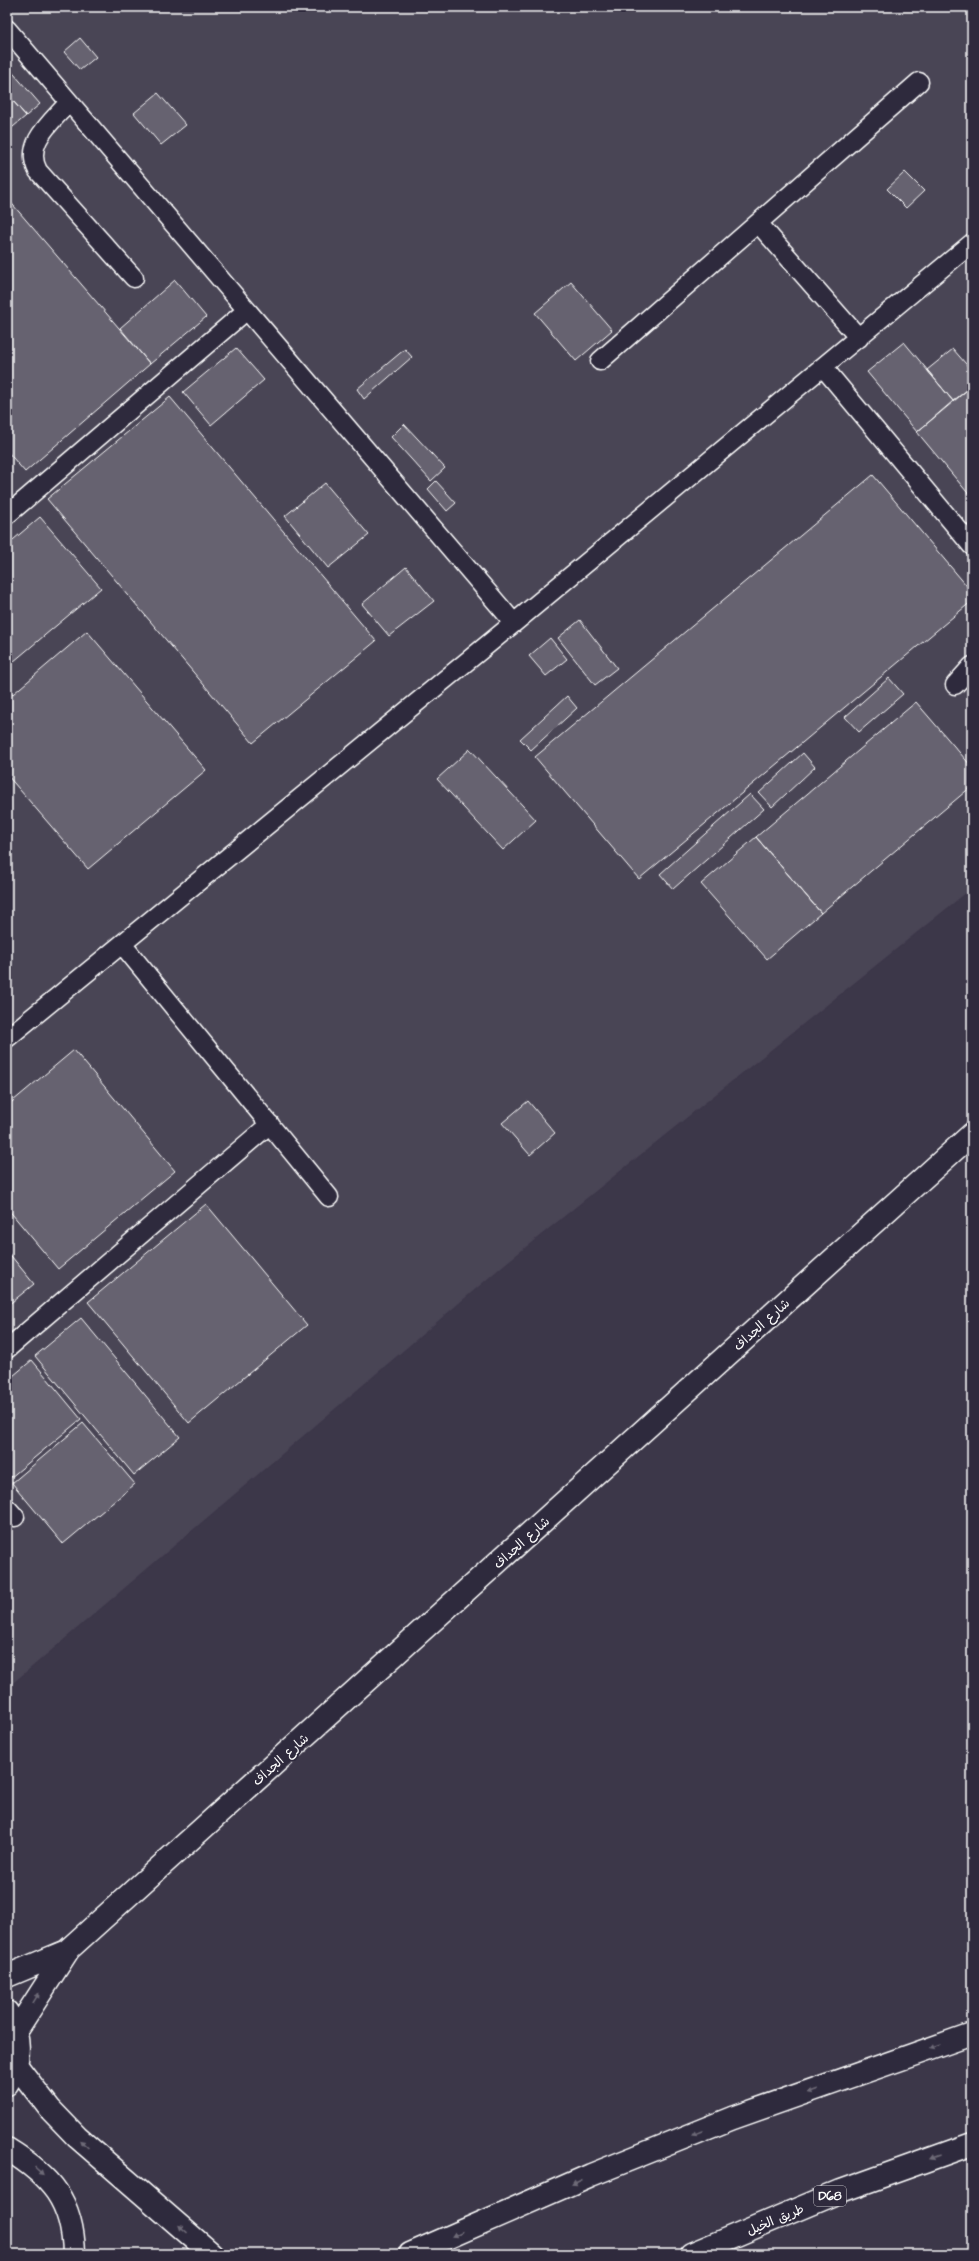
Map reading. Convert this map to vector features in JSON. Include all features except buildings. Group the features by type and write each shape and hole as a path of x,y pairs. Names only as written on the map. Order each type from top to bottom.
{"main road":[{"name":"شارع الجداف","path":"16,2031 69,1949 972,1134"},
{"name":"شارع الجداف","path":"7,1976 69,1949"},
{"path":"7,2012 16,2031 18,2043 11,2074 50,2109 77,2137 212,2254"},
{"path":"410,2254 592,2175 733,2118 972,2034"},
{"name":"طريق الخيل","path":"691,2254 841,2192 972,2144"},
{"path":"7,2149 32,2164 56,2189 70,2220 74,2254"}],"lane":[{"path":"7,29 514,623"},
{"path":"600,361 919,82"},
{"path":"69,102 36,142 33,155 34,163 38,171 134,278"},
{"path":"758,223 859,338"},
{"path":"7,1038 514,623 972,244"},
{"path":"7,515 247,310"},
{"path":"823,367 972,546"},
{"path":"955,685 972,666"},
{"path":"122,944 329,1197"},
{"path":"7,1349 270,1124"}],"shaded area":[{"path":"7,7 972,7 972,888 506,1263 7,1688"}]}
